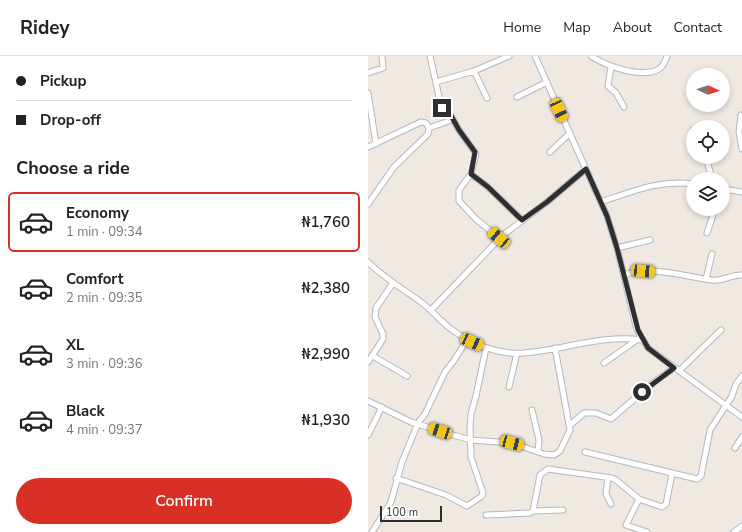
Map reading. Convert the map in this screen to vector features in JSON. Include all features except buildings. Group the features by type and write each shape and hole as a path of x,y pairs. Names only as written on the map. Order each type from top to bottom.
{"street":[{"path":"368,73 383,68 382,56"},
{"path":"430,56 441,106 449,112 475,152 471,174 459,190 459,201 476,219 499,238"},
{"path":"436,82 474,71 509,56"},
{"path":"535,56 601,202 617,248 640,339 648,348 674,368 742,417"},
{"path":"591,56 611,67 624,70 650,71 659,69 664,64 667,56"},
{"path":"611,67 608,86 616,93 624,107"},
{"path":"474,71 487,98"},
{"path":"517,97 547,82"},
{"path":"368,93 376,144"},
{"path":"741,115 739,132 742,149"},
{"path":"429,128 449,121 451,117"},
{"path":"368,147 421,122 426,123 429,128 428,134 394,167 368,204"},
{"path":"550,152 570,133"},
{"path":"431,310 499,238 542,206 586,169"},
{"path":"471,174 488,187 522,220"},
{"path":"601,202 655,185 673,182 686,183"},
{"path":"730,190 742,192"},
{"path":"708,233 713,216"},
{"path":"617,248 650,240"},
{"path":"706,279 712,254"},
{"path":"368,262 393,283 431,310 450,329 467,340 486,348 517,353 598,340 640,339"},
{"path":"624,276 632,271 672,273 718,280 734,275 742,275"},
{"path":"368,362 384,339 383,334 376,322 375,313 393,283"},
{"path":"679,371 720,330"},
{"path":"604,363 640,339"},
{"path":"372,532 391,502 396,478 418,423 445,372 453,362 460,348 467,340"},
{"path":"396,478 450,496 465,505 470,506 482,496 483,493 471,457 470,414 476,396 486,348"},
{"path":"368,401 401,418 471,440 507,442 538,452 554,455 560,451 568,436 570,425 555,348"},
{"path":"509,387 517,353"},
{"path":"373,356 407,376"},
{"path":"570,425 584,413 596,413 611,419 654,382 674,368"},
{"path":"585,452 672,474 700,478 710,430 742,376"},
{"path":"368,435 382,407"},
{"path":"532,410 538,440 538,452"},
{"path":"734,448 742,437"},
{"path":"533,512 540,475 545,470 576,472 616,480 639,499 664,506 672,474"},
{"path":"608,478 606,494 611,504"},
{"path":"639,499 626,525 648,532"},
{"path":"486,515 563,510"},
{"path":"734,532 742,526"}],"route":[{"path":"442,108 449,112 459,130 476,154 471,174 488,187 522,220 537,210 565,185 586,169 607,216 617,248 633,313 642,340 648,348 674,368 642,392"}]}
